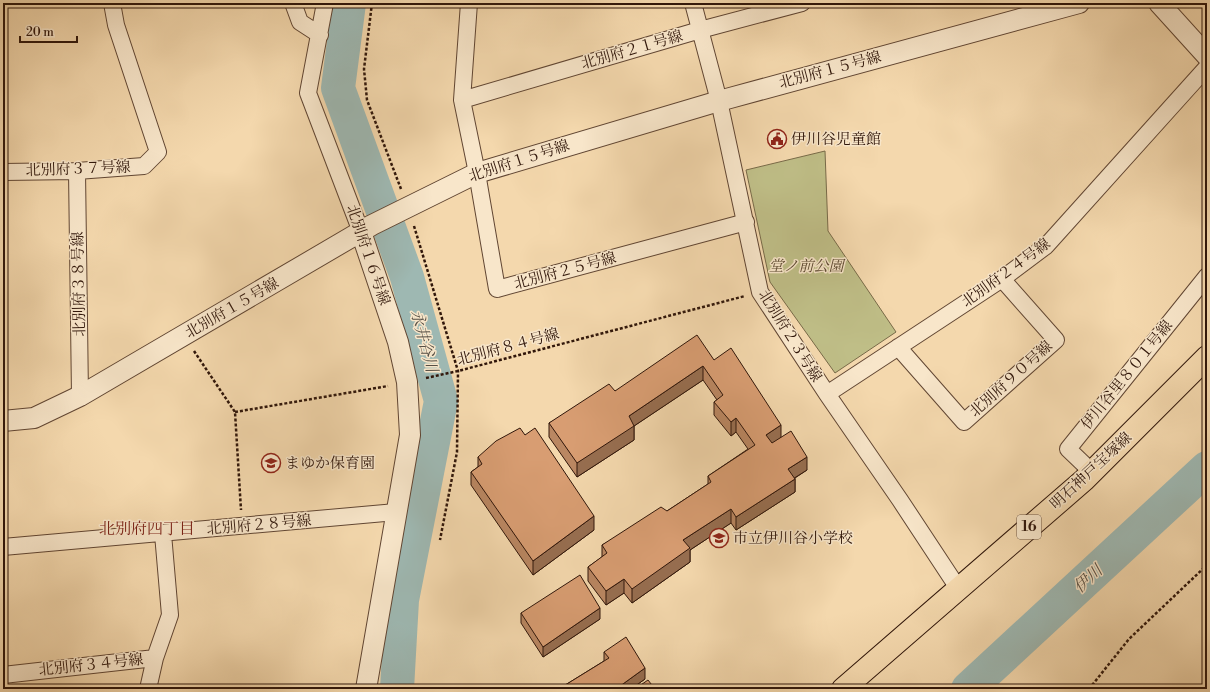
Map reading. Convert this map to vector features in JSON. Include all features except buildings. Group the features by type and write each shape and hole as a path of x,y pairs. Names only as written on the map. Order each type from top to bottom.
{"main road":[{"name":"明石神戸宝塚線","path":"843,689 1092,472 1207,357"}],"street":[{"name":"北別府３７号線","path":"3,172 77,171 144,166 158,152 116,25 112,3"},
{"path":"293,3 300,22 320,35"},
{"name":"北別府１６号線","path":"325,3 308,92 367,228 398,342 407,382 410,435 366,689"},
{"path":"469,3 462,100 476,173"},
{"name":"北別府２３号線","path":"693,3 719,101 760,292 958,588"},
{"name":"北別府２１号線","path":"462,100 700,30 802,3"},
{"name":"北別府１５号線","path":"3,421 34,418 80,396 367,228 476,173 719,101 1054,6 1079,3"},
{"path":"1159,3 1207,56"},
{"name":"北別府２４号線","path":"827,394 1002,279 1046,246 1207,67"},
{"name":"北別府３８号線","path":"77,171 80,396"},
{"name":"北別府２５号線","path":"476,173 497,289 746,222"},
{"name":"伊川谷里８０１号線","path":"1092,472 1068,449 1207,276"},
{"name":"北別府９０号線","path":"898,347 964,422 1056,340 1002,279"},
{"name":"北別府２８号線","path":"3,547 163,534 396,512"},
{"path":"148,689 155,658 170,615 163,534"},
{"name":"北別府３４号線","path":"3,675 155,658"}],"path":[{"name":"北別府８４号線","path":"235,412 407,382 458,371 760,292"},
{"path":"183,336 235,412 242,526"},
{"path":"440,540 457,452 458,371"},
{"path":"1090,689 1129,639 1207,565"}],"green space":[{"name":"堂ノ前公園","path":"825,151 828,231 896,332 835,373 770,282 746,170"}],"waterway":[{"name":"永井谷川","path":"349,3 338,88 407,277 441,401 402,600 397,689"},
{"name":"伊川","path":"968,689 1207,468"}],"place":[{"name":"伊川谷児童館","path":"777,139"},
{"name":"まゆか保育園","path":"271,463"},
{"name":"市立伊川谷小学校","path":"719,538"}],"district":[{"name":"北別府四丁目","path":"147,529"}]}
